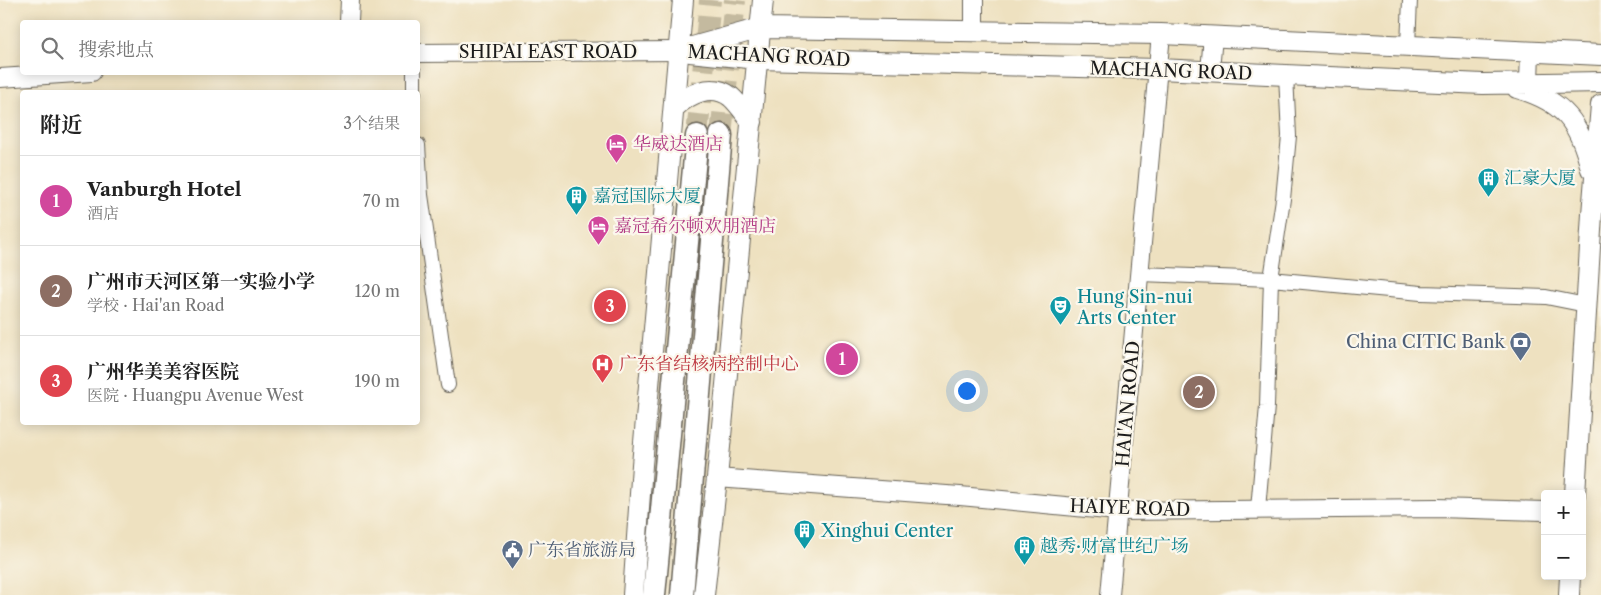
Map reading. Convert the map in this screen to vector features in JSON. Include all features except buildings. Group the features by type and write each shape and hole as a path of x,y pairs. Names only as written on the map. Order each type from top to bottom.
{"main road":[{"path":"633,595 642,465 683,0"},
{"path":"704,595 763,0"},
{"name":"MACHANG ROAD","path":"678,51 761,28 1161,34 1601,55"},
{"name":"MACHANG ROAD","path":"678,51 758,59 1158,69 1438,82 1601,82"},
{"path":"1500,83 1541,96 1567,115 1580,134 1594,186"},
{"path":"674,108 693,93 709,90 730,96 752,122"},
{"path":"1575,490 1586,305 1601,105"},
{"path":"654,595 697,136"},
{"path":"682,595 720,136"},
{"path":"1569,595 1570,580"}],"street":[{"path":"349,20 350,0"},
{"path":"974,0 974,31"},
{"path":"1408,45 1410,0"},
{"name":"HAI'AN ROAD","path":"1110,595 1161,34"},
{"path":"1210,72 1213,36"},
{"name":"SHIPAI EAST ROAD","path":"420,53 678,51"},
{"path":"1529,82 1530,51"},
{"path":"0,78 46,75"},
{"path":"414,75 414,90"},
{"path":"1258,510 1267,406 1272,279 1289,136 1286,75"},
{"path":"420,178 448,385"},
{"path":"1140,274 1272,279 1421,293 1546,297 1586,305"},
{"name":"HAIYE ROAD","path":"717,478 960,496 1118,511 1437,508 1541,512"}],"tunnel":[{"path":"697,136 710,0"},
{"path":"721,135 735,0"}],"place":[{"name":"华威达酒店","path":"617,163"},
{"name":"汇豪大厦","path":"1488,197"},
{"name":"嘉冠国际大厦","path":"577,215"},
{"name":"嘉冠希尔顿欢朋酒店","path":"598,245"},
{"name":"广州华美美容医院","path":"610,306"},
{"name":"Hung Sin-nui Arts Center","path":"1061,326"},
{"name":"Vanburgh Hotel","path":"842,359"},
{"name":"China CITIC Bank","path":"1521,361"},
{"name":"广东省结核病控制中心","path":"603,383"},
{"name":"广州市天河区第一实验小学","path":"1199,392"},
{"name":"Xinghui Center","path":"805,550"},
{"name":"越秀·财富世纪广场","path":"1024,565"},
{"name":"广东省旅游局","path":"512,569"}]}
